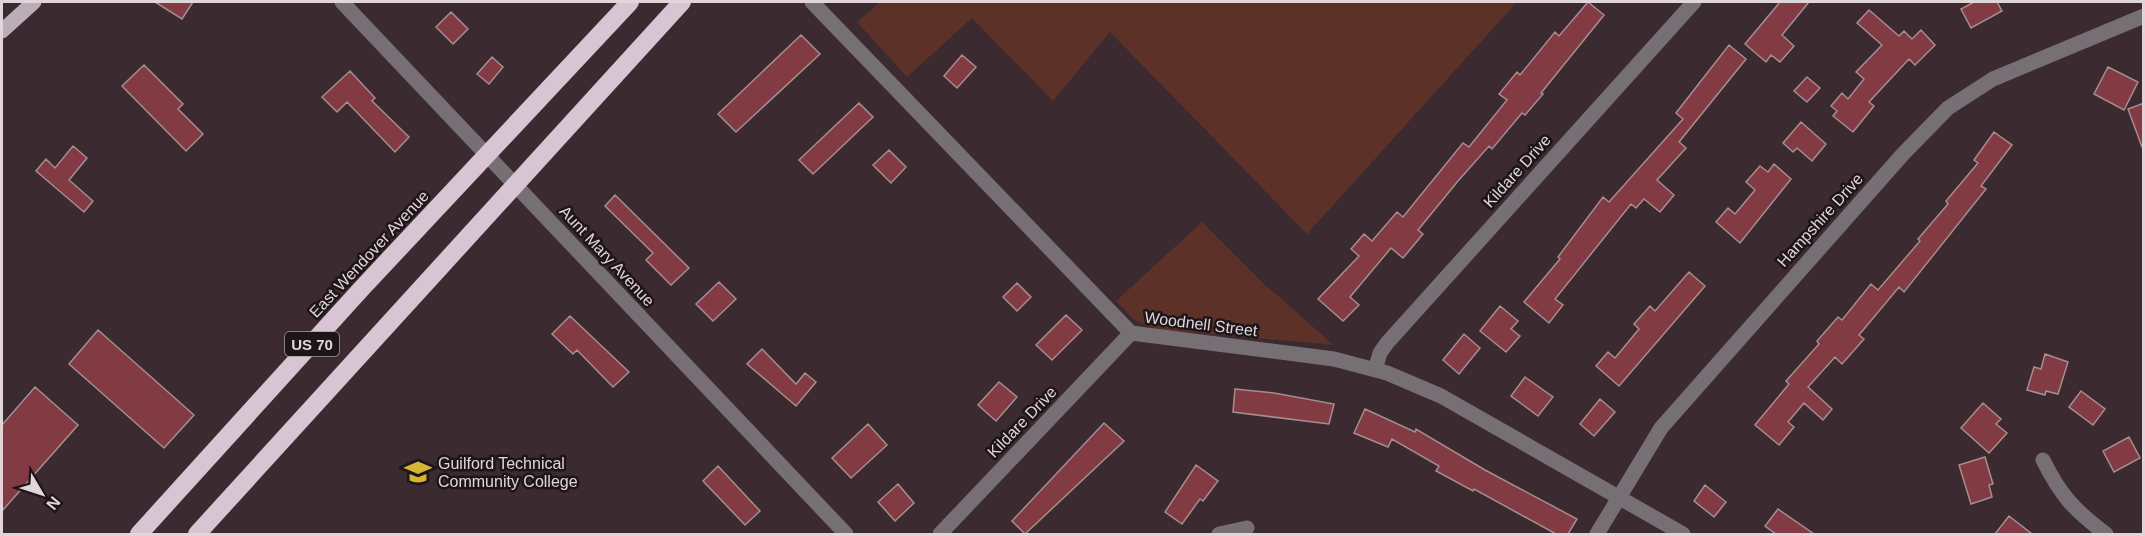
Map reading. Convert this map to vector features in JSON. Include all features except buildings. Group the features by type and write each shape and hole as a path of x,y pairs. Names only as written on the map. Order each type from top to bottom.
{"highway":[{"name":"East Wendover Avenue","path":"139,534 363,287 630,2"},
{"name":"US 70","path":"197,534 682,2"}],"main road":[{"path":"2,31 34,2"}],"street":[{"name":"Aunt Mary Avenue","path":"342,2 846,534"},
{"name":"Woodnell Street","path":"812,2 1131,333 1334,359 1375,370 1441,396 1683,534"},
{"name":"Kildare Drive","path":"1375,370 1380,353 1387,343 1694,2"},
{"name":"Hampshire Drive","path":"1597,534 1617,497 1661,428 1903,154 1948,108 1993,79 2144,16"},
{"name":"Kildare Drive","path":"940,534 1131,333"},
{"path":"2043,460 2060,493 2080,515 2106,534"},
{"path":"1219,534 1247,528"}],"shaded area":[{"path":"880,2 1517,2 1307,234 1110,32 1053,101 972,18 907,77 857,22"},
{"path":"1202,222 1263,283 1334,345 1155,329 1134,320 1116,301"}],"place":[{"name":"Guilford Technical Community College","path":"418,472"}]}
